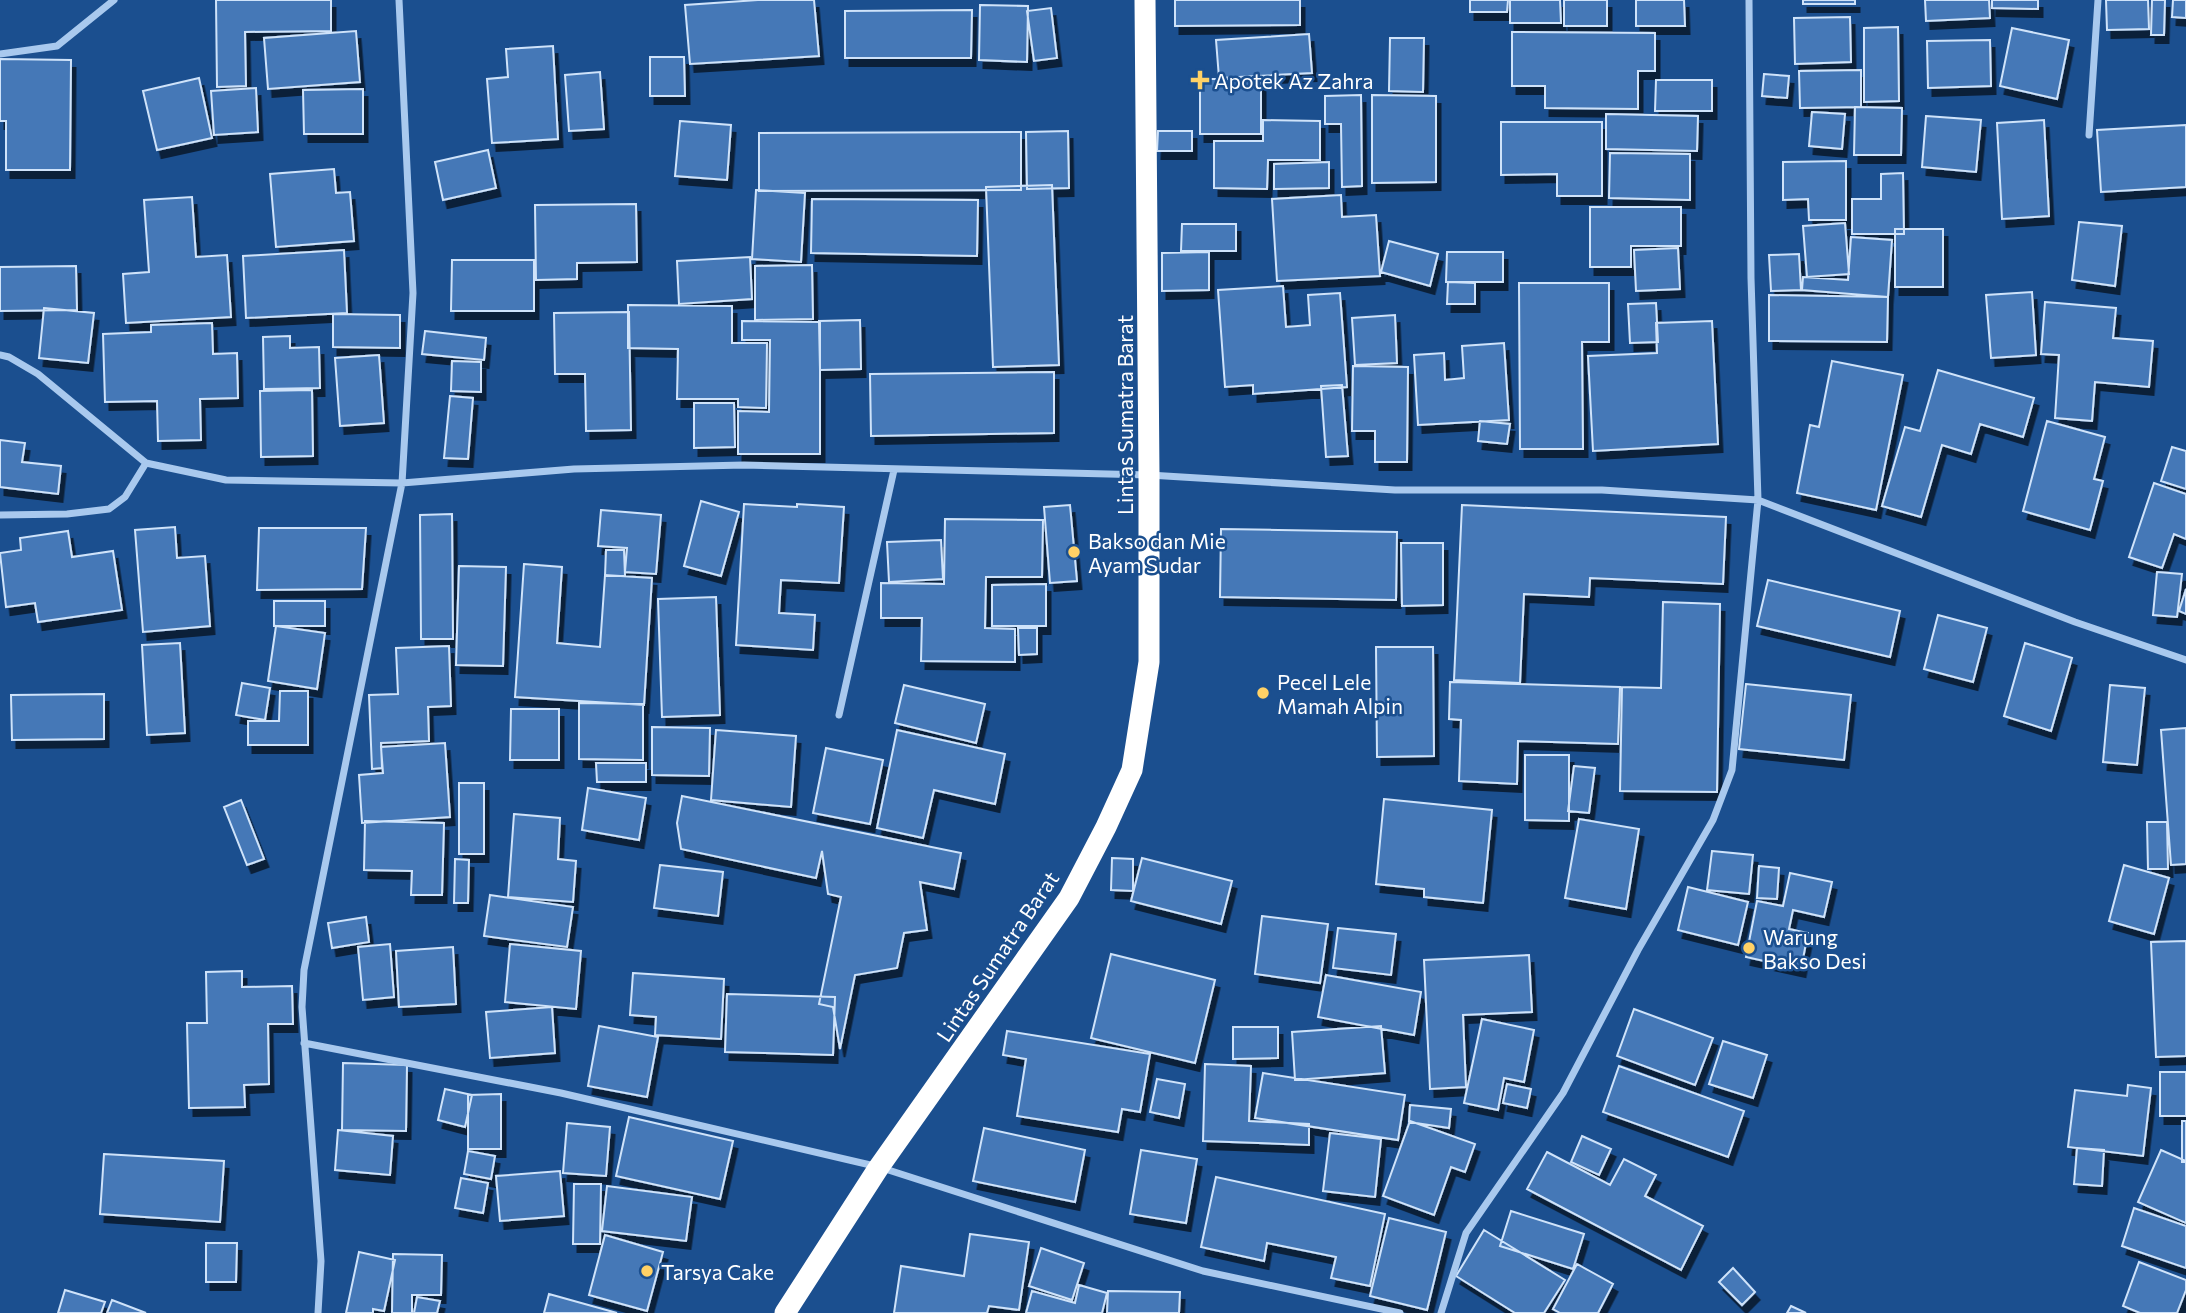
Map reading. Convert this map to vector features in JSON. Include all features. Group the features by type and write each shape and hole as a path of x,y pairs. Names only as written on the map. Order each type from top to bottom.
{"highway":[{"name":"Lintas Sumatra Barat","path":"785,1313 879,1167 1069,898 1132,771 1149,662 1145,0"}],"street":[{"path":"0,54 57,46 114,0"},
{"path":"318,1313 321,1261 304,1043 304,970 402,483 413,293 399,0"},
{"path":"1441,1313 1466,1233 1563,1093 1638,950 1713,820 1732,770 1758,500 1751,278 1749,0"},
{"path":"2089,135 2098,0"},
{"path":"0,355 9,357 38,374 146,463 226,480 402,483 600,468 744,465 1149,475 1395,490 1602,490 1758,500 2075,622 2186,660"},
{"path":"0,514 67,514 109,509 125,497 146,463"},
{"path":"839,715 894,470"},
{"path":"304,1043 561,1093 879,1167 1203,1271 1400,1313"}],"building":[{"path":"216,0 331,0 331,31 245,32 246,86 217,87"},
{"path":"758,0 814,0 819,56 690,64 685,5"},
{"path":"1175,0 1300,0 1300,25 1175,26"},
{"path":"1470,0 1508,0 1507,12 1470,12"},
{"path":"1510,0 1560,0 1561,23 1510,23"},
{"path":"1564,0 1607,0 1607,26 1564,26"},
{"path":"1636,0 1684,0 1685,26 1636,26"},
{"path":"1803,0 1855,0 1855,4 1803,4"},
{"path":"1925,0 1989,0 1990,18 1926,21"},
{"path":"1992,0 2038,0 2038,9 1992,8"},
{"path":"2106,0 2148,0 2149,29 2107,30"},
{"path":"2152,0 2165,0 2164,35 2151,35"},
{"path":"2173,0 2186,0 2186,18 2172,17"},
{"path":"980,5 1028,6 1027,62 979,60"},
{"path":"1051,8 1057,58 1034,61 1027,11"},
{"path":"972,10 971,58 845,58 845,11"},
{"path":"1850,17 1851,62 1795,64 1794,18"},
{"path":"1898,27 1899,101 1864,102 1864,28"},
{"path":"2012,28 2069,40 2057,99 2000,86"},
{"path":"356,31 360,82 268,89 264,38"},
{"path":"1512,32 1655,33 1655,71 1638,71 1638,109 1545,108 1545,86 1512,86"},
{"path":"1309,34 1312,73 1219,78 1216,40"},
{"path":"1390,38 1424,38 1423,92 1389,91"},
{"path":"1990,40 1991,86 1928,88 1927,41"},
{"path":"553,46 558,139 492,143 487,79 508,77 506,49"},
{"path":"650,57 684,57 685,96 650,96"},
{"path":"0,59 71,60 70,170 6,170 6,121 0,121"},
{"path":"1861,70 1861,107 1800,108 1799,71"},
{"path":"600,72 604,129 569,131 565,75"},
{"path":"1764,74 1789,76 1787,98 1762,96"},
{"path":"199,78 212,138 157,150 143,91"},
{"path":"1200,79 1261,79 1261,134 1200,134"},
{"path":"1656,80 1712,80 1712,111 1655,111"},
{"path":"256,88 258,132 214,135 211,91"},
{"path":"363,89 363,134 304,134 303,90"},
{"path":"1361,95 1362,186 1342,187 1341,124 1325,124 1325,96"},
{"path":"1372,95 1436,96 1436,182 1372,183"},
{"path":"1855,107 1902,108 1901,155 1854,155"},
{"path":"1812,112 1845,114 1842,149 1809,146"},
{"path":"1606,114 1698,116 1697,151 1606,149"},
{"path":"1926,116 1981,120 1976,172 1922,167"},
{"path":"1263,120 1320,121 1320,160 1268,160 1267,189 1214,188 1214,141 1263,141"},
{"path":"2044,120 2049,216 2002,219 1997,123"},
{"path":"680,121 731,125 727,180 675,176"},
{"path":"1501,122 1602,122 1602,196 1557,196 1557,174 1501,175"},
{"path":"2186,125 2186,187 2101,192 2097,130"},
{"path":"1068,131 1069,188 1027,189 1026,132"},
{"path":"1158,131 1192,131 1192,151 1157,151"},
{"path":"1021,132 1021,190 759,191 759,133"},
{"path":"488,150 496,188 443,200 435,162"},
{"path":"1610,153 1690,154 1690,200 1609,198"},
{"path":"1846,161 1846,220 1809,220 1808,199 1783,200 1783,162"},
{"path":"1329,162 1329,188 1274,189 1274,164"},
{"path":"334,169 336,193 350,192 354,241 276,247 270,174"},
{"path":"1903,173 1904,234 1852,234 1852,199 1881,199 1881,174"},
{"path":"1052,185 1059,365 993,367 986,187"},
{"path":"756,190 805,193 801,262 752,259"},
{"path":"1341,195 1342,217 1376,215 1380,276 1277,281 1272,199"},
{"path":"192,197 196,257 227,255 231,317 126,323 123,274 149,272 144,200"},
{"path":"812,199 978,200 977,256 811,253"},
{"path":"636,204 637,262 577,263 577,279 536,280 535,205"},
{"path":"1590,207 1681,207 1681,246 1631,246 1631,267 1590,267"},
{"path":"2079,222 2122,226 2115,286 2072,280"},
{"path":"1845,223 1849,274 1807,277 1803,226"},
{"path":"1182,224 1236,224 1236,251 1181,251"},
{"path":"1895,229 1943,229 1943,287 1895,287"},
{"path":"1851,237 1892,240 1888,297 1802,290 1803,277 1848,280"},
{"path":"1389,241 1438,254 1430,286 1381,272"},
{"path":"1678,248 1680,289 1636,291 1634,250"},
{"path":"344,250 347,313 246,318 243,256"},
{"path":"1209,252 1209,290 1162,291 1162,253"},
{"path":"1447,252 1503,252 1503,282 1446,282"},
{"path":"1799,254 1801,290 1771,291 1769,255"},
{"path":"750,257 752,299 679,304 677,261"},
{"path":"452,260 534,260 534,311 451,311"},
{"path":"812,265 813,319 755,320 755,266"},
{"path":"76,266 77,310 0,311 0,267"},
{"path":"1448,282 1475,283 1475,304 1447,304"},
{"path":"1519,283 1609,283 1609,342 1582,342 1583,449 1520,449"},
{"path":"1283,286 1286,327 1310,325 1308,295 1340,293 1347,387 1253,394 1253,385 1225,387 1218,290"},
{"path":"2032,292 2036,355 1991,358 1986,295"},
{"path":"1769,295 1888,297 1887,342 1769,341"},
{"path":"2045,302 2116,308 2113,338 2153,341 2149,387 2095,382 2092,421 2055,418 2059,355 2041,354"},
{"path":"1656,303 1658,342 1630,343 1628,304"},
{"path":"628,305 732,306 732,343 767,343 766,408 738,407 738,399 677,399 678,349 628,348"},
{"path":"44,308 94,313 88,363 39,358"},
{"path":"629,312 631,430 586,431 585,374 555,374 554,313"},
{"path":"333,314 400,315 400,348 333,347"},
{"path":"1395,315 1397,363 1355,365 1352,318"},
{"path":"860,320 861,369 820,370 819,321"},
{"path":"742,321 820,322 820,454 738,454 738,411 769,412 770,340 742,340"},
{"path":"1712,321 1718,444 1593,451 1588,356 1657,353 1656,323"},
{"path":"212,323 213,354 237,353 238,398 200,399 201,440 158,441 157,401 105,402 103,334 151,332 151,325"},
{"path":"425,331 486,338 484,360 422,354"},
{"path":"290,336 290,348 319,347 320,388 264,389 263,337"},
{"path":"1504,343 1509,420 1418,425 1414,355 1444,353 1445,380 1464,378 1462,346"},
{"path":"379,355 384,423 340,426 335,358"},
{"path":"452,361 481,362 481,392 451,391"},
{"path":"1832,361 1903,375 1876,510 1797,493 1810,425 1819,427"},
{"path":"1353,366 1408,367 1407,462 1375,462 1375,431 1352,431"},
{"path":"1938,370 2034,398 2023,437 1980,424 1971,454 1942,445 1921,517 1882,506 1905,427 1920,431"},
{"path":"1054,372 1054,433 871,436 870,374"},
{"path":"1342,385 1348,456 1326,457 1321,386"},
{"path":"312,390 313,456 261,457 260,391"},
{"path":"450,396 473,398 468,459 444,458"},
{"path":"694,403 734,403 735,447 694,448"},
{"path":"1480,421 1510,424 1507,444 1478,441"},
{"path":"2047,421 2105,437 2094,479 2103,481 2090,530 2023,511"},
{"path":"0,440 25,443 22,462 61,466 58,494 0,487"},
{"path":"2172,447 2186,451 2186,489 2161,481"},
{"path":"2154,483 2186,494 2186,539 2174,534 2162,568 2129,557"},
{"path":"701,501 739,512 721,576 684,566"},
{"path":"744,504 844,507 839,583 781,580 779,613 815,615 813,650 736,645"},
{"path":"1070,505 1077,581 1050,583 1044,507"},
{"path":"1462,505 1726,517 1723,584 1590,578 1589,597 1524,594 1520,683 1454,680"},
{"path":"601,510 661,515 656,574 625,572 627,548 598,546"},
{"path":"452,514 453,639 421,639 420,515"},
{"path":"945,519 1043,520 1042,577 986,577 985,628 1015,629 1015,662 921,661 922,618 881,618 881,583 944,584"},
{"path":"175,527 177,558 205,556 210,626 143,632 135,530"},
{"path":"259,528 366,528 362,589 257,590"},
{"path":"1221,529 1397,532 1396,600 1220,597"},
{"path":"68,531 72,557 113,551 122,610 38,622 35,603 6,607 0,553 21,550 20,538"},
{"path":"941,540 943,579 889,582 887,542"},
{"path":"1401,543 1443,543 1443,605 1402,606"},
{"path":"606,550 624,550 625,576 605,576"},
{"path":"524,564 562,567 557,643 600,647 605,575 652,578 644,705 515,697"},
{"path":"459,566 506,567 503,666 456,665"},
{"path":"2157,572 2182,574 2177,617 2153,615"},
{"path":"1768,580 1900,611 1890,657 1757,626"},
{"path":"1046,584 1046,626 992,626 992,585"},
{"path":"2186,589 2186,614 2179,611"},
{"path":"716,597 720,715 662,717 658,599"},
{"path":"274,601 325,601 325,626 274,626"},
{"path":"1663,602 1720,604 1717,792 1620,791 1622,687 1661,688"},
{"path":"1938,615 1987,628 1973,682 1924,669"},
{"path":"276,626 325,633 317,689 268,681"},
{"path":"1018,628 1037,628 1037,654 1019,655"},
{"path":"180,643 185,733 147,735 142,645"},
{"path":"2025,643 2072,658 2051,731 2004,716"},
{"path":"449,646 451,706 428,707 429,741 381,743 382,768 372,769 369,695 398,694 396,648"},
{"path":"1376,647 1433,647 1434,756 1377,757"},
{"path":"1450,682 1620,687 1618,744 1518,741 1517,784 1459,781 1461,720 1449,719"},
{"path":"242,683 270,688 265,720 236,715"},
{"path":"1746,684 1851,695 1844,760 1739,749"},
{"path":"904,685 985,704 976,743 895,723"},
{"path":"2110,685 2145,688 2137,765 2103,762"},
{"path":"280,691 308,691 308,745 248,745 248,721 279,721"},
{"path":"104,694 104,739 12,740 11,695"},
{"path":"579,703 643,704 643,760 579,759"},
{"path":"511,709 559,709 559,760 510,760"},
{"path":"652,727 710,728 709,776 652,775"},
{"path":"2186,728 2186,864 2171,865 2161,730"},
{"path":"716,730 796,736 791,807 711,800"},
{"path":"897,730 1005,754 995,804 934,790 923,838 877,828"},
{"path":"445,743 450,817 362,823 359,775 383,773 381,747"},
{"path":"826,748 883,760 870,824 813,813"},
{"path":"1525,755 1569,755 1569,821 1525,820"},
{"path":"596,763 646,763 646,782 597,782"},
{"path":"1574,766 1595,768 1589,813 1568,811"},
{"path":"459,783 484,783 484,854 459,854"},
{"path":"588,788 646,798 639,840 582,830"},
{"path":"682,796 961,853 954,889 920,882 927,930 904,933 897,968 855,975 840,1049 833,1007 819,1004 841,897 828,894 822,851 816,878 681,849 677,823"},
{"path":"1384,799 1492,810 1483,903 1424,897 1424,889 1376,884"},
{"path":"241,800 264,859 247,865 224,807"},
{"path":"514,814 560,818 558,859 576,861 573,902 508,897"},
{"path":"1579,819 1639,829 1626,909 1565,898"},
{"path":"365,821 444,823 442,895 411,895 412,871 364,870"},
{"path":"2147,822 2167,822 2168,869 2148,869"},
{"path":"1712,851 1753,855 1749,894 1707,890"},
{"path":"1112,858 1133,859 1133,891 1111,890"},
{"path":"1142,858 1232,881 1221,924 1131,901"},
{"path":"455,859 469,860 468,903 454,903"},
{"path":"660,865 723,872 718,916 654,908"},
{"path":"2124,865 2169,878 2154,934 2109,921"},
{"path":"1759,866 1779,868 1777,899 1757,898"},
{"path":"1790,873 1832,882 1824,917 1793,910 1789,929 1808,933 1801,969 1746,957 1757,901 1783,906"},
{"path":"1688,887 1748,902 1738,945 1678,930"},
{"path":"490,895 573,907 567,947 484,936"},
{"path":"1262,916 1328,924 1320,983 1255,974"},
{"path":"366,917 369,942 332,948 328,923"},
{"path":"1338,928 1396,934 1391,975 1333,968"},
{"path":"2186,941 2186,1056 2156,1057 2151,942"},
{"path":"390,944 394,997 363,1000 358,947"},
{"path":"510,944 581,951 576,1009 505,1002"},
{"path":"453,947 456,1004 399,1007 396,951"},
{"path":"1111,954 1215,980 1195,1063 1091,1038"},
{"path":"1529,955 1532,1012 1463,1015 1466,1087 1430,1089 1424,960"},
{"path":"242,971 242,987 292,986 293,1024 268,1024 269,1084 244,1085 245,1107 189,1108 187,1023 207,1023 206,972"},
{"path":"633,973 724,979 721,1039 655,1035 656,1017 630,1015"},
{"path":"1326,975 1421,992 1414,1035 1318,1017"},
{"path":"727,994 835,997 833,1055 725,1052"},
{"path":"552,1007 555,1053 490,1058 486,1012"},
{"path":"1634,1009 1713,1038 1695,1085 1617,1056"},
{"path":"1482,1019 1534,1030 1524,1082 1504,1078 1498,1110 1464,1103"},
{"path":"599,1026 658,1037 647,1097 588,1086"},
{"path":"1381,1026 1385,1073 1295,1080 1292,1032"},
{"path":"1233,1027 1278,1027 1278,1058 1233,1059"},
{"path":"1007,1031 1150,1054 1140,1112 1122,1109 1118,1132 1017,1116 1026,1059 1003,1055"},
{"path":"1723,1041 1767,1055 1753,1098 1709,1084"},
{"path":"343,1063 407,1065 406,1131 342,1130"},
{"path":"1205,1064 1251,1066 1249,1121 1309,1124 1309,1145 1203,1141"},
{"path":"1619,1066 1744,1111 1728,1157 1603,1112"},
{"path":"2160,1072 2186,1072 2186,1116 2160,1116"},
{"path":"1263,1073 1405,1095 1398,1140 1255,1118"},
{"path":"1157,1079 1185,1084 1179,1118 1150,1112"},
{"path":"1507,1084 1531,1089 1527,1108 1503,1103"},
{"path":"2128,1085 2151,1088 2143,1156 2068,1147 2075,1090 2127,1096"},
{"path":"445,1089 472,1095 465,1127 438,1120"},
{"path":"501,1094 501,1149 468,1149 468,1095"},
{"path":"1410,1105 1451,1109 1449,1128 1409,1122"},
{"path":"629,1117 733,1141 720,1199 616,1176"},
{"path":"1410,1121 1475,1144 1465,1172 1451,1167 1434,1215 1383,1196"},
{"path":"2182,1121 2186,1121 2186,1162 2182,1162"},
{"path":"567,1123 610,1127 606,1176 563,1173"},
{"path":"984,1128 1085,1150 1075,1202 973,1181"},
{"path":"338,1130 393,1136 390,1175 335,1170"},
{"path":"1330,1133 1381,1139 1375,1197 1323,1191"},
{"path":"1582,1136 1611,1149 1599,1175 1571,1162"},
{"path":"2077,1148 2104,1150 2102,1186 2074,1184"},
{"path":"1141,1150 1197,1159 1186,1223 1130,1214"},
{"path":"2161,1150 2186,1161 2186,1223 2138,1202"},
{"path":"468,1151 495,1156 491,1179 464,1174"},
{"path":"1547,1152 1610,1185 1624,1159 1656,1175 1645,1196 1703,1226 1681,1270 1527,1189"},
{"path":"104,1154 224,1161 220,1222 100,1214"},
{"path":"560,1171 564,1216 500,1221 496,1176"},
{"path":"1216,1177 1385,1214 1370,1286 1331,1278 1336,1257 1267,1243 1264,1261 1201,1247"},
{"path":"461,1178 488,1183 483,1213 455,1208"},
{"path":"574,1184 601,1184 600,1244 573,1244"},
{"path":"607,1186 692,1197 686,1241 602,1231"},
{"path":"2134,1208 2186,1226 2186,1268 2122,1246"},
{"path":"1511,1211 1584,1234 1573,1269 1500,1246"},
{"path":"1389,1218 1446,1232 1427,1310 1370,1296"},
{"path":"1484,1230 1565,1280 1544,1313 1515,1313 1456,1276"},
{"path":"970,1234 1029,1242 1019,1310 989,1306 987,1313 894,1313 901,1266 964,1276"},
{"path":"605,1235 663,1252 647,1311 589,1295"},
{"path":"206,1243 237,1243 236,1282 206,1282"},
{"path":"1041,1248 1084,1263 1072,1300 1029,1286"},
{"path":"359,1252 395,1260 384,1311 373,1309 373,1313 346,1313"},
{"path":"393,1254 442,1255 441,1295 412,1295 412,1313 392,1313"},
{"path":"2139,1262 2186,1280 2186,1290 2177,1313 2140,1313 2123,1306"},
{"path":"1577,1264 1613,1284 1598,1313 1560,1313 1553,1309"},
{"path":"1733,1268 1755,1292 1742,1305 1719,1282"},
{"path":"1079,1285 1107,1293 1102,1313 1026,1313 1032,1291 1075,1303"},
{"path":"65,1290 105,1302 101,1313 58,1313"},
{"path":"1108,1291 1180,1292 1179,1313 1107,1313"},
{"path":"549,1294 617,1313 544,1313"},
{"path":"417,1297 440,1301 437,1313 414,1313"},
{"path":"112,1300 146,1313 107,1313"},
{"path":"1791,1306 1806,1313 1787,1313"}],"place":[{"name":"Apotek Az Zahra","path":"1200,80"},
{"name":"Bakso dan Mie Ayam Sudar","path":"1074,552"},
{"name":"Pecel Lele Mamah Alpin","path":"1263,693"},
{"name":"Warung Bakso Desi","path":"1749,948"},
{"name":"Tarsya Cake","path":"647,1271"}]}
